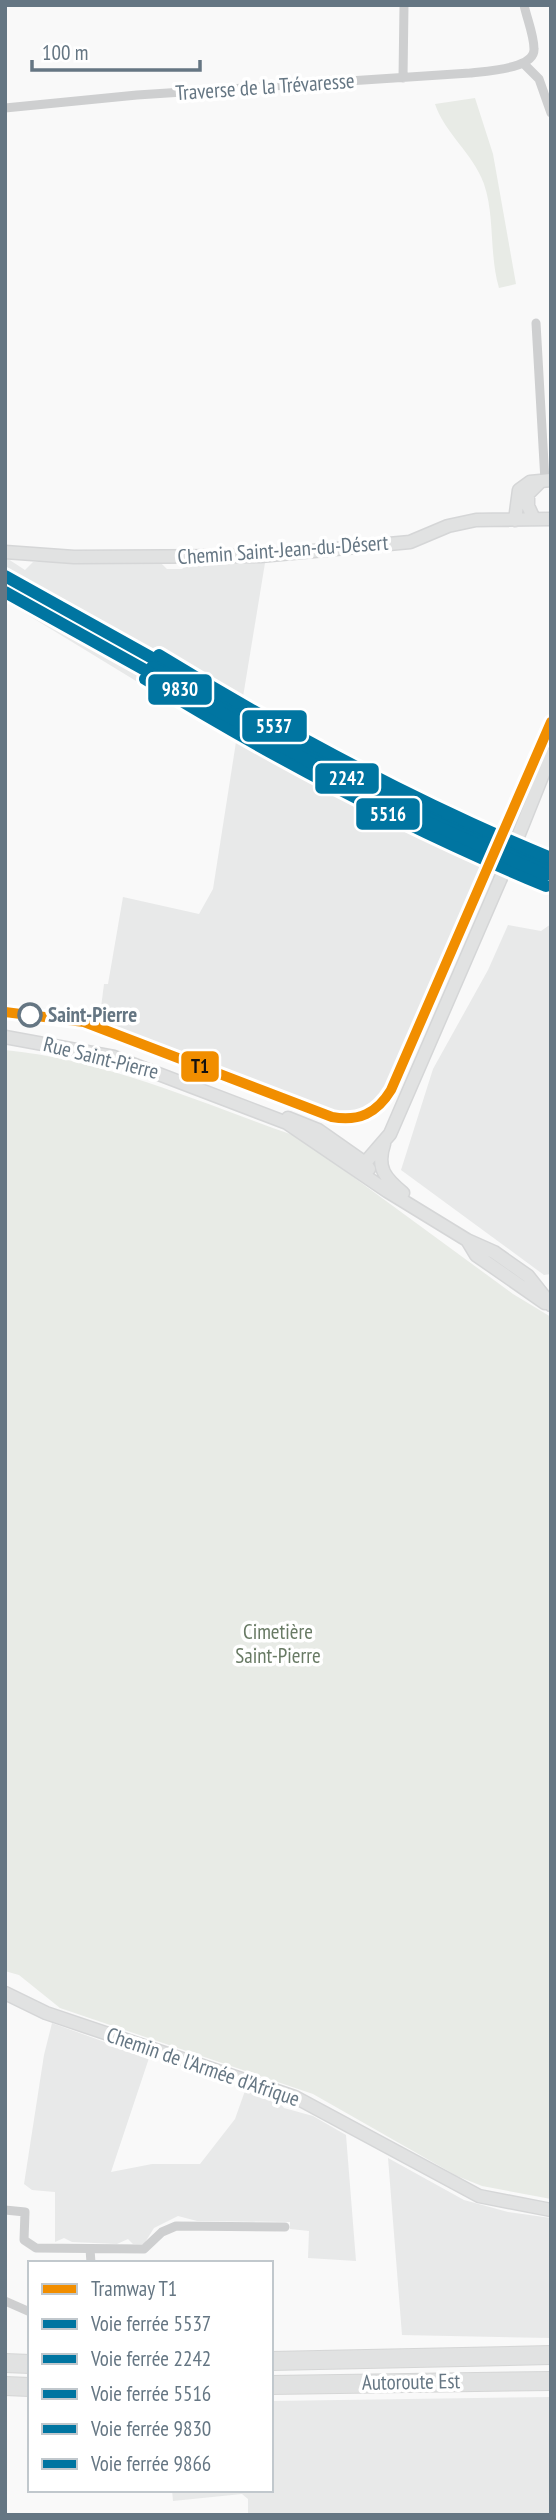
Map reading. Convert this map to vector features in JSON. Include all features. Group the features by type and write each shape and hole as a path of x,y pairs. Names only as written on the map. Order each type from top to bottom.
{"highway":[{"name":"Autoroute Est","path":"273,2361 551,2355"},
{"path":"5,2363 28,2364"},
{"name":"Autoroute Est","path":"273,2385 551,2381"},
{"path":"5,2386 28,2387"}],"street":[{"path":"402,78 404,5"},
{"path":"524,5 534,49 531,58 524,64 539,79 551,113"},
{"name":"Traverse de la Trévaresse","path":"5,107 137,95 470,73 524,64"},
{"path":"536,323 546,481"},
{"path":"534,519 528,506 528,494 546,481"},
{"path":"515,520 519,491 530,482 546,481"},
{"name":"Chemin Saint-Jean-du-Désert","path":"5,552 74,557 260,556 410,542 461,522 551,519"},
{"path":"412,1205 383,1173 381,1157 385,1143 551,754"},
{"path":"529,808 551,773"},
{"name":"Rue Saint-Pierre","path":"9,1038 114,1057 262,1112 297,1129 361,1167 387,1191 467,1240 476,1255 535,1298 551,1305"},
{"path":"361,1167 385,1143"},
{"name":"Chemin de l'Armée d'Afrique","path":"5,1993 71,2022 295,2097 479,2196 551,2210"},
{"path":"5,2210 26,2213 24,2239 30,2247 144,2249 162,2232 183,2225 285,2227"},
{"path":"90,2249 90,2261"},
{"path":"5,2301 28,2311"}],"shaded area":[{"path":"5,557 25,570 33,562 161,563 167,569 182,569 187,564 265,563 242,703 367,768 498,830 387,1088 372,1107 363,1113 340,1114 99,1023 104,984 108,984 123,897 199,914 213,889 236,742 5,601"},
{"path":"528,843 551,852 551,887 515,873"},
{"path":"551,924 551,1274 544,1275 401,1170 433,1069 488,970 508,925 541,931"},
{"path":"52,2023 149,2058 111,2172 152,2164 200,2164 235,2119 246,2088 276,2098 284,2108 313,2116 346,2135 356,2261 308,2258 309,2231 290,2229 290,2222 197,2221 178,2216 154,2228 144,2244 133,2244 128,2239 117,2244 72,2242 64,2238 55,2242 55,2192 32,2190 24,2184 44,2055"},
{"path":"388,2158 464,2200 508,2212 551,2218 551,2338 402,2335"},
{"path":"551,2397 551,2515 248,2515 248,2499 242,2494 173,2501 172,2492 273,2492 273,2401"}],"green space":[{"path":"475,98 493,154 516,284 499,288 490,209 484,184 473,163 445,125 435,104"},
{"name":"Cimetière Saint-Pierre","path":"5,1050 43,1055 116,1073 293,1135 513,1294 551,1317 551,2199 482,2186 457,2176 313,2094 60,2008 19,1975 5,1971"}],"railway":[{"path":"5,594 318,779 437,838 527,870"}],"tram line":[{"name":"T1","path":"5,1012 84,1022 332,1117 351,1118 366,1114 380,1105 391,1090 551,722"}],"rail line":[{"name":"5537","path":"5,576 389,790 551,862"},
{"name":"9830","path":"5,592 382,802 546,875"},
{"name":"9866","path":"159,655 351,764 450,813 551,858"},
{"name":"2242","path":"152,667 298,752 397,804 551,873"},
{"name":"5516","path":"145,679 242,737 341,790 442,840 546,886"}],"place":[{"name":"Saint-Pierre","path":"30,1015"}]}
